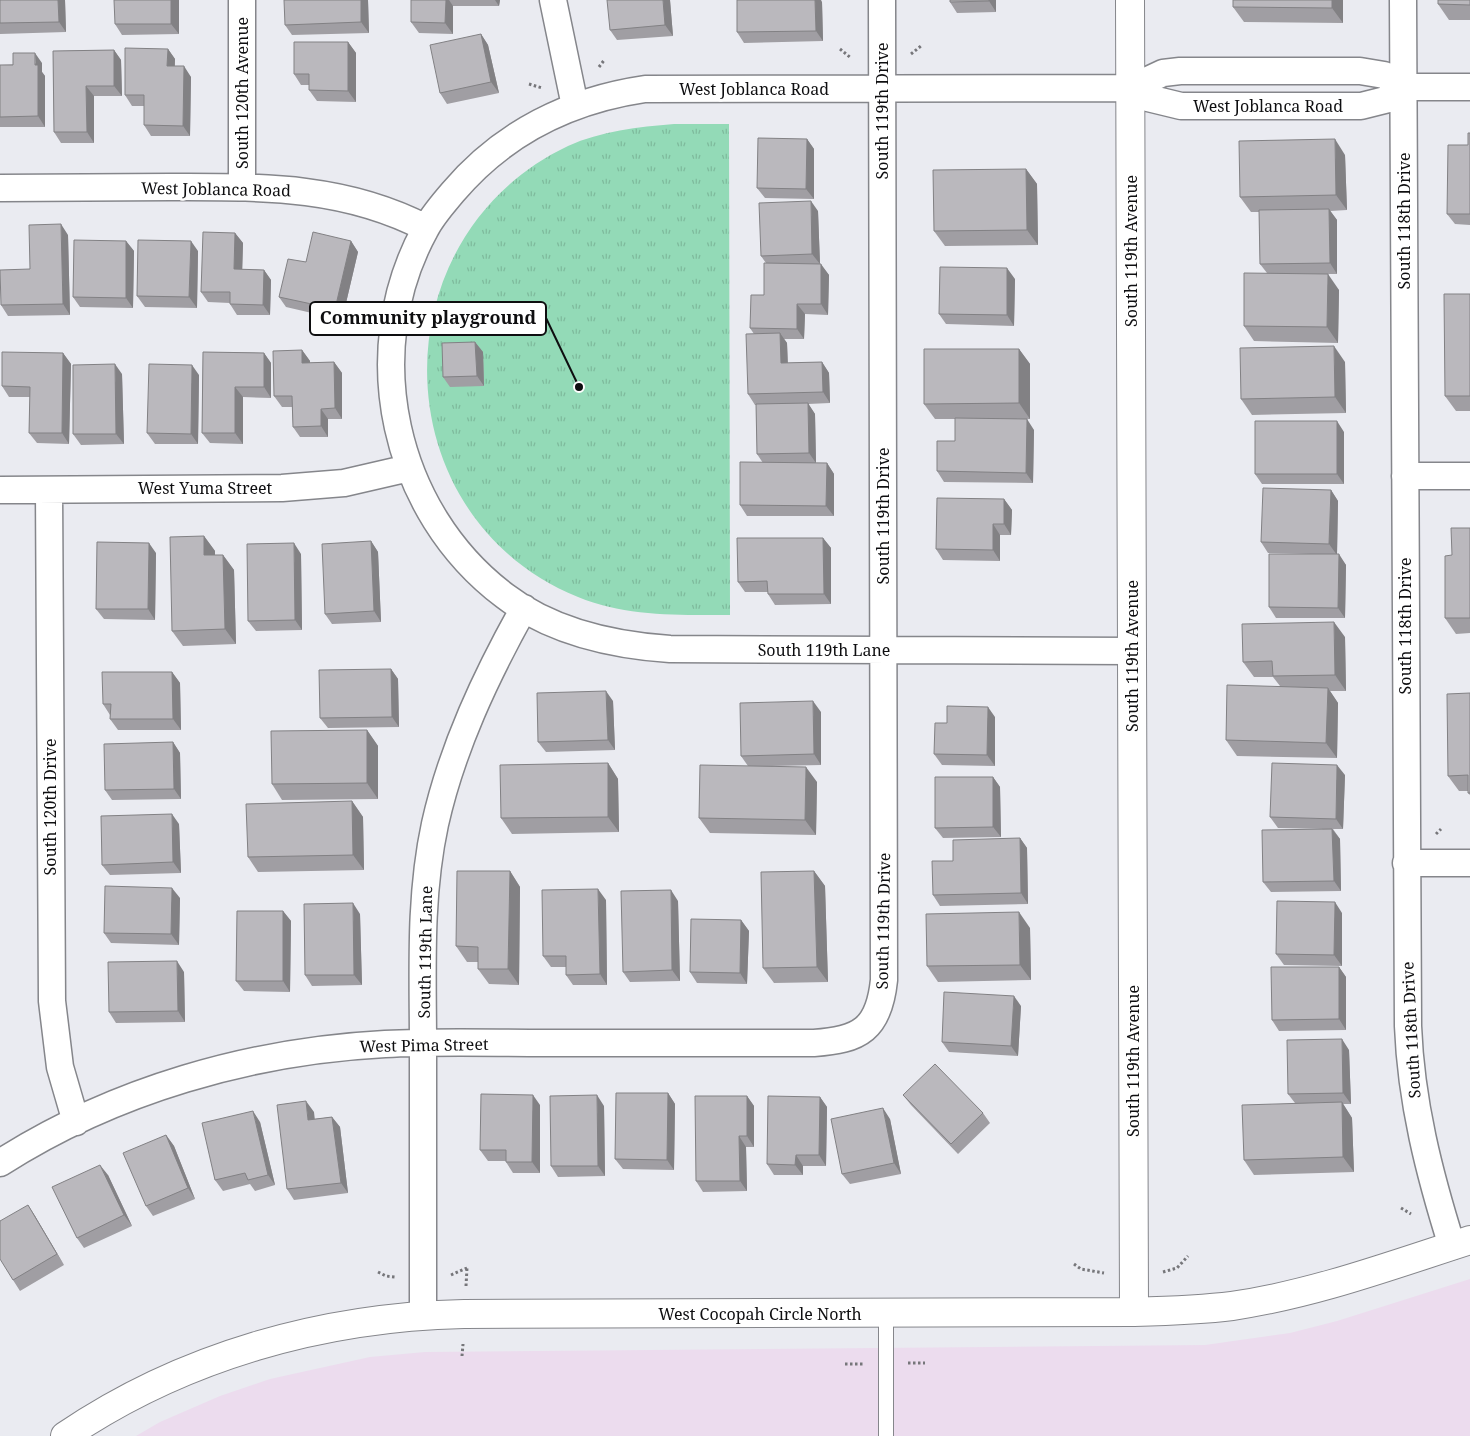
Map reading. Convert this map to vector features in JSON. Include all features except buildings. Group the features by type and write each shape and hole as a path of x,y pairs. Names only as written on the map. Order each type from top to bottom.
{"street":[{"name":"South 120th Avenue","path":"242,0 242,187"},
{"path":"552,0 575,106"},
{"name":"South 119th Drive","path":"867,1028 877,1013 882,997 884,980 882,0"},
{"name":"South 119th Avenue","path":"1130,0 1134,1312"},
{"name":"South 118th Drive","path":"1403,0 1408,1026 1412,1089 1427,1160 1461,1243"},
{"name":"West Joblanca Road","path":"391,349 394,318 402,286 426,228 463,181 485,160 529,127 575,106 620,93 645,89 1131,88 1163,73 1180,71 1360,71 1384,75 1404,87 1470,87"},
{"name":"West Joblanca Road","path":"1131,88 1148,98 1180,106 1361,106 1385,100 1404,87"},
{"name":"West Joblanca Road","path":"0,188 242,187 313,192 346,197 402,216 426,228"},
{"name":"South 119th Lane","path":"391,349 394,413 409,468 432,514 464,558 505,596 524,608 581,634 641,647 1132,651"},
{"name":"West Yuma Street","path":"0,490 311,486 375,477 409,468"},
{"path":"1405,476 1470,476"},
{"name":"South 120th Drive","path":"49,490 51,986 60,1066 76,1122"},
{"name":"South 119th Lane","path":"423,1315 422,929 425,886 435,824 456,752 472,711 524,608"},
{"path":"1406,863 1470,863"},
{"name":"West Pima Street","path":"0,1163 76,1122 160,1086 243,1063 351,1046 423,1044 814,1043 851,1038 867,1028"},
{"name":"West Cocopah Circle North","path":"65,1436 118,1404 157,1384 241,1350 334,1327 423,1315 1134,1312 1233,1306 1301,1292 1461,1243"}],"lane":[{"path":"886,1314 886,1436"}],"shaded area":[{"path":"1470,1279 1470,1436 136,1436 160,1422 220,1396 270,1379 370,1357 425,1352 1205,1345 1290,1333 1337,1321"}],"green space":[{"path":"674,124 729,124 730,615 653,614 596,604 578,597 513,558 466,506 438,443 427,376 435,308 461,244 505,188 568,146 581,141 620,130"}],"place":[{"name":"Community playground","path":"579,387"}]}
